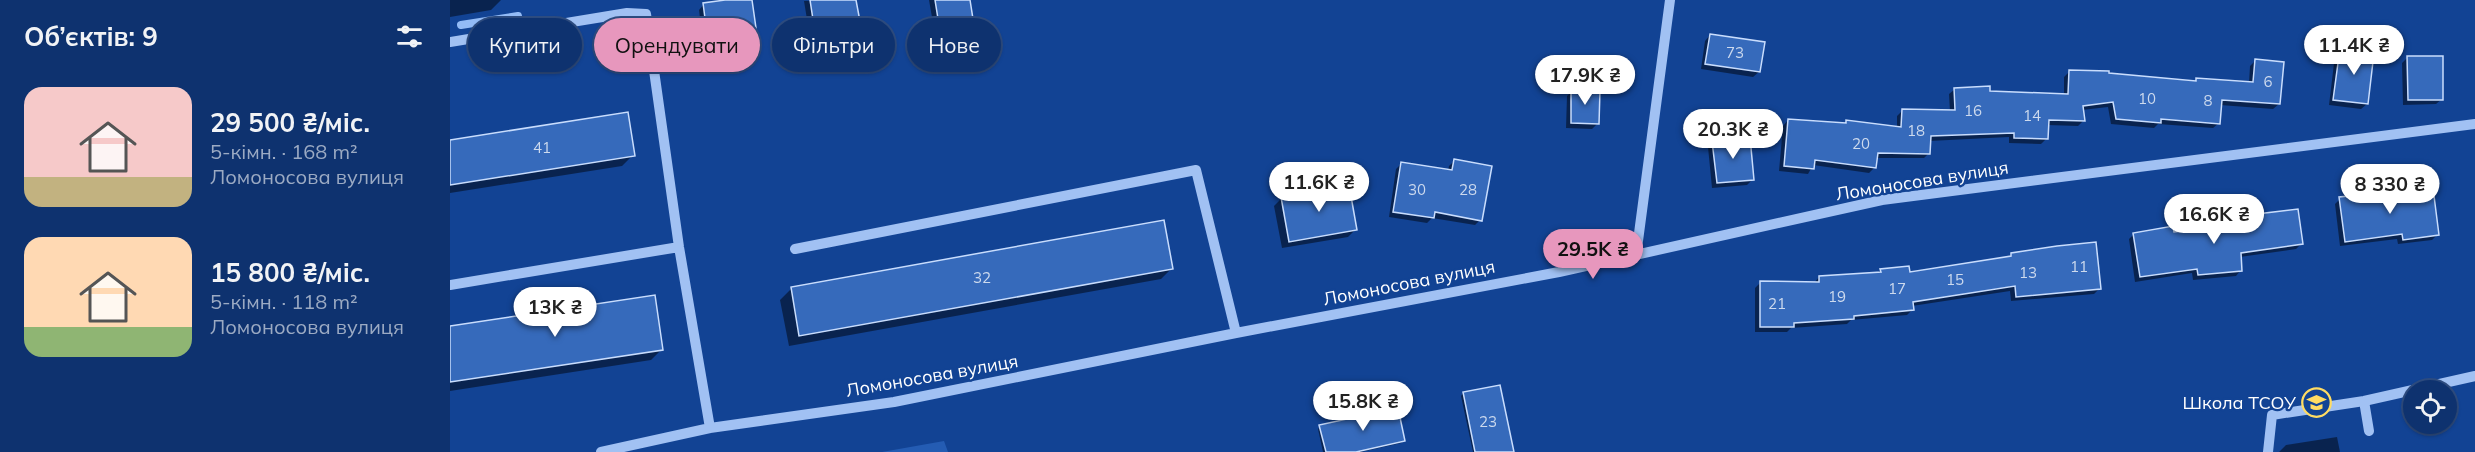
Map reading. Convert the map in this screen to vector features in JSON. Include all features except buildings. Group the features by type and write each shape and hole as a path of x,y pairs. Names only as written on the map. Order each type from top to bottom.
{"street":[{"path":"1636,256 1670,0"},
{"path":"450,42 627,13 646,14 679,247 710,428"},
{"name":"Ломоносова вулиця","path":"601,452 710,428 894,402 1636,256 1882,200 2475,124"},
{"path":"795,249 1196,170 1236,333"},
{"path":"450,285 679,247"},
{"path":"2268,452 2272,416 2364,401 2475,376"},
{"path":"2364,401 2369,431"}],"shaded area":[{"path":"944,441 948,452 882,452"}],"waterway":[{"path":"461,25 518,16"}],"place":[{"name":"Школа ТСОУ","path":"2317,403"}]}
